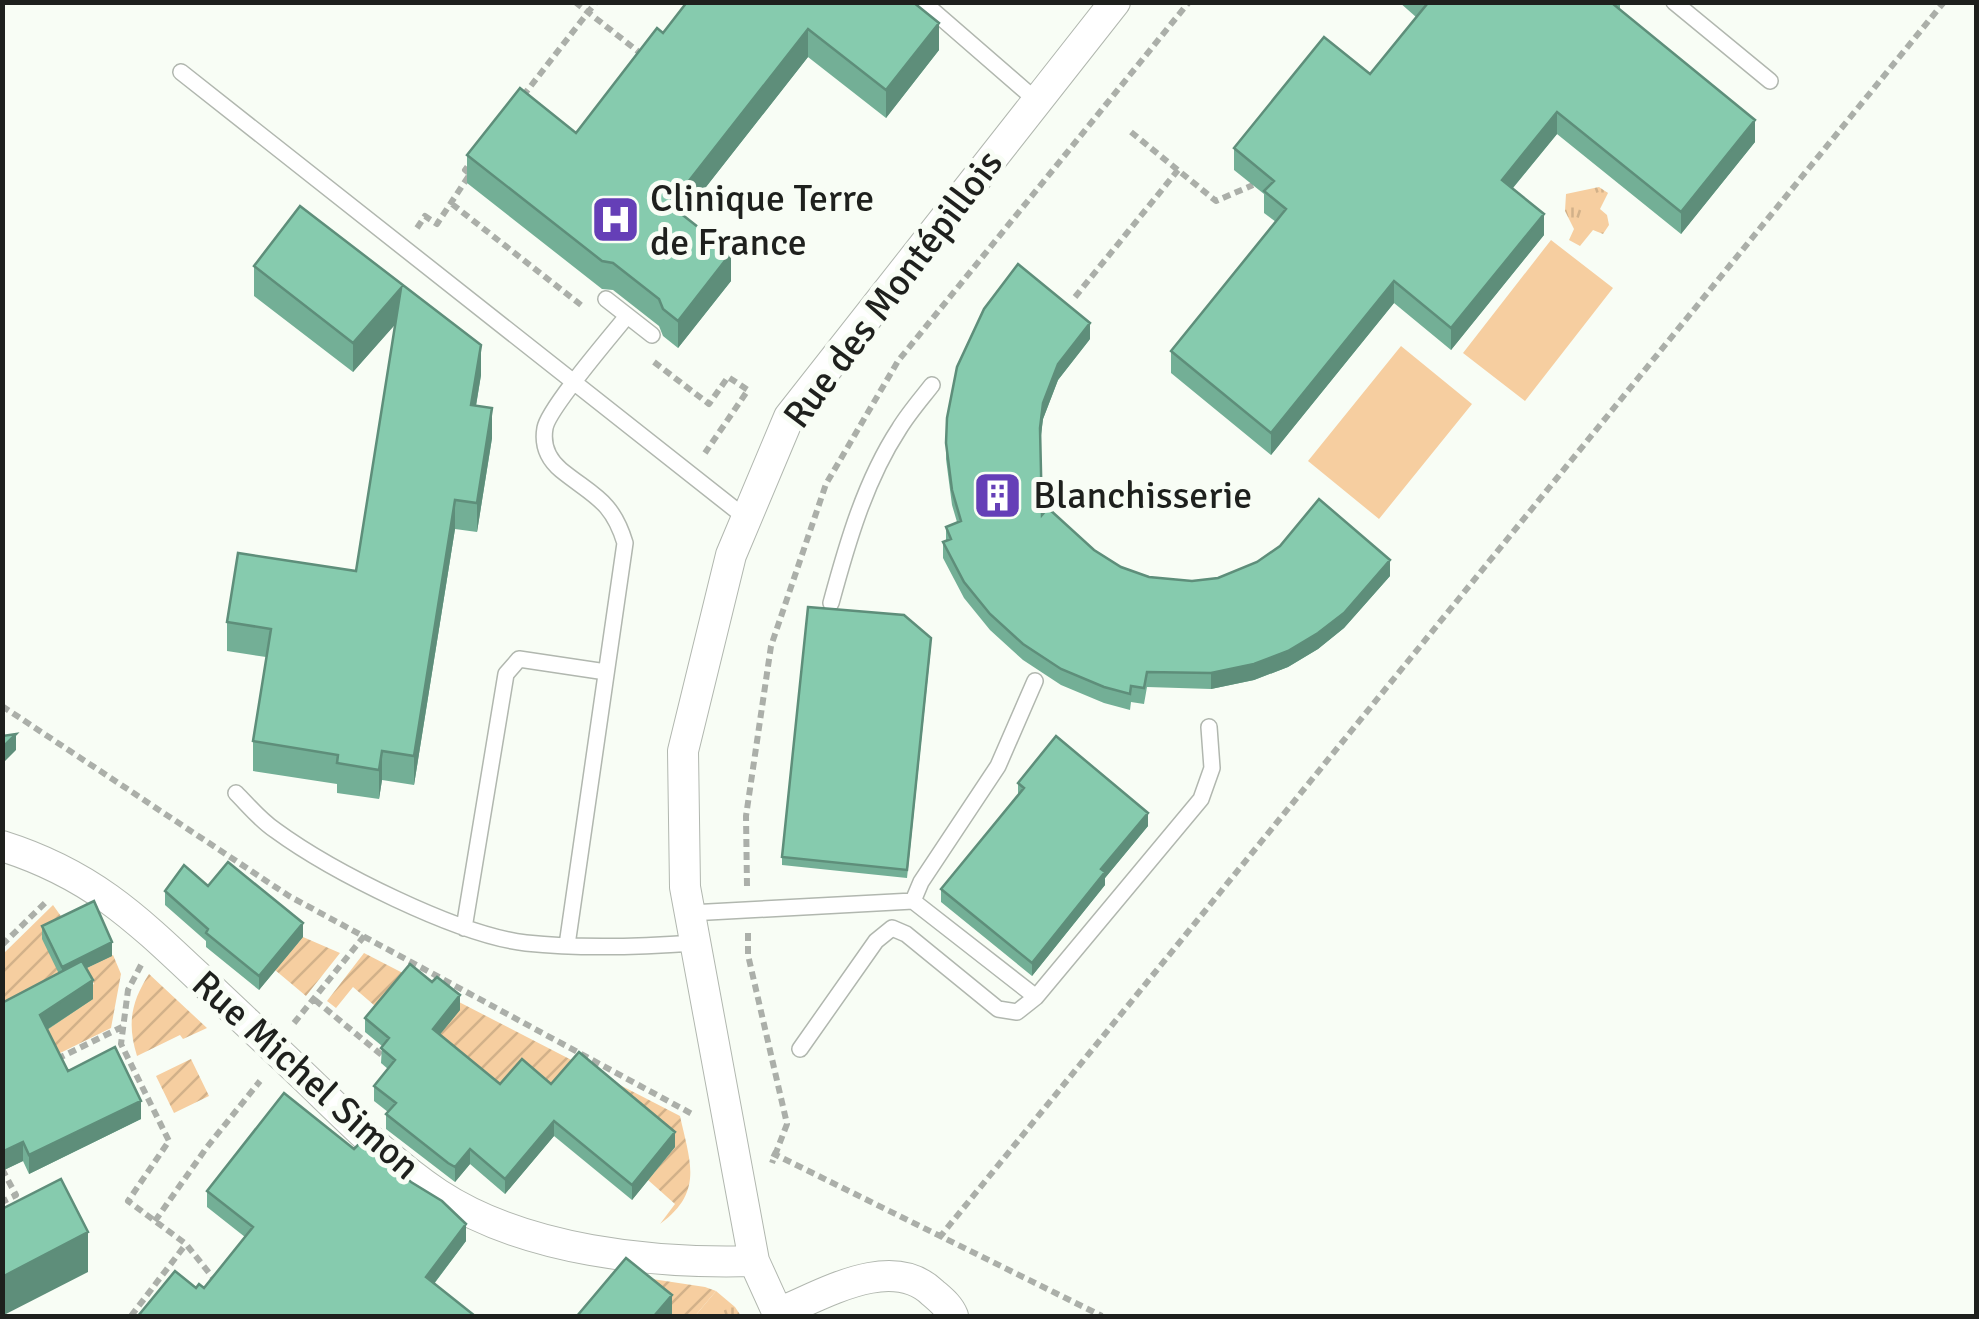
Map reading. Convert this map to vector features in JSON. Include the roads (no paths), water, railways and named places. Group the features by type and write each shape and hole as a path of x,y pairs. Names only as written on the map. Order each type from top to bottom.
{"street":[{"name":"Rue des Montépillois","path":"779,1315 754,1262 686,887 683,751 731,555 789,417 1116,2"},
{"name":"Rue Michel Simon","path":"2,846 31,855 119,903 381,1150 440,1195 498,1224 613,1253 696,1263 754,1262"},
{"path":"779,1315 859,1280 897,1276 924,1284 953,1316"}],"lane":[{"path":"923,2 1038,101"},
{"path":"1674,2 1770,81"},
{"path":"181,72 746,518"},
{"path":"606,298 652,335"},
{"path":"567,945 625,543 617,516 558,468 545,451 545,425 627,316"},
{"path":"831,604 846,548 875,476 898,430 932,385"},
{"path":"464,928 506,674 518,659 606,672"},
{"path":"913,900 998,766 1035,682"},
{"path":"800,1050 876,941 892,928 906,934 998,1009 1017,1012 1036,997 1202,799 1212,768 1209,727"},
{"path":"236,793 272,829 346,874 464,928 524,943 616,948 748,910 913,900 1036,997"}],"place":[{"name":"Clinique Terre de France","path":"615,220"},
{"name":"Blanchisserie","path":"998,495"}]}
